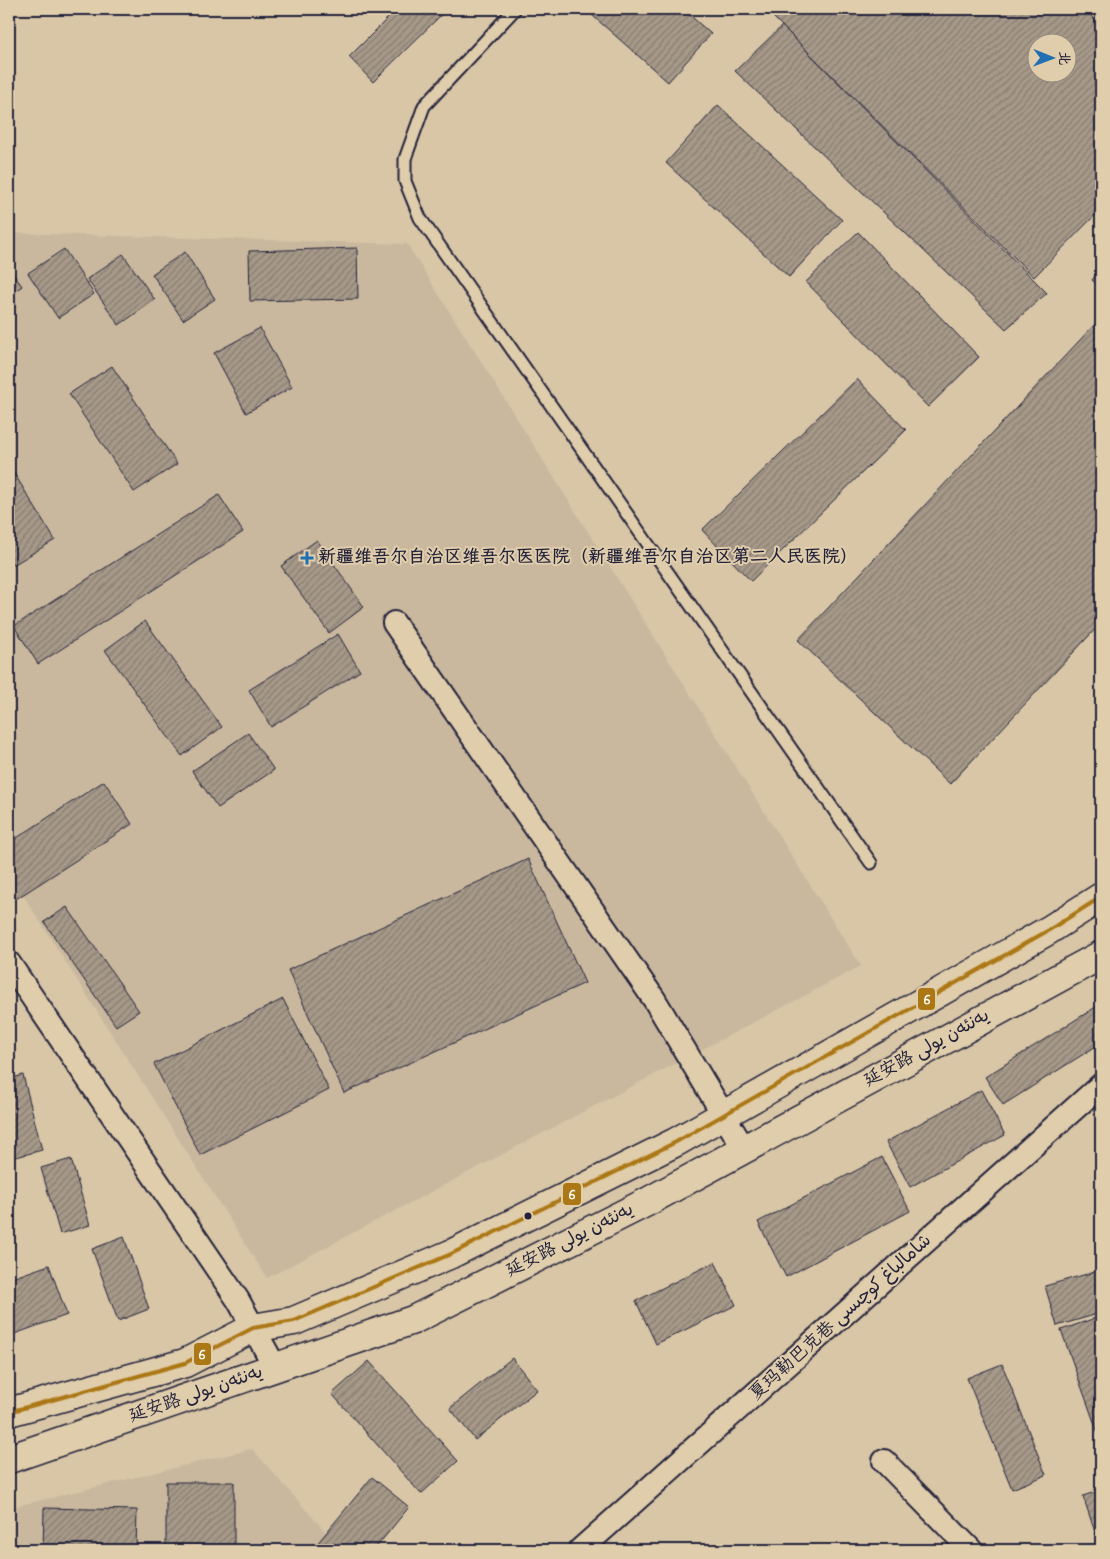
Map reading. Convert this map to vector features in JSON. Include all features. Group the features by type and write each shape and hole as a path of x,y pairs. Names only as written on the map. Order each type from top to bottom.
{"main road":[{"name":"延安路 يەنئەن يولى","path":"9,1412 185,1363 254,1328 294,1321 451,1254 676,1142 1049,930 1101,897"},
{"name":"延安路 يەنئەن يولى","path":"9,1459 413,1320 647,1202 1101,955"}],"street":[{"path":"394,622 654,1000 744,1149"},
{"path":"9,963 238,1300 275,1367"},
{"name":"夏玛勒巴克巷 شامالباغ كوچىسى","path":"580,1550 1101,1085"},
{"path":"884,1462 971,1550"}],"lane":[{"path":"515,9 424,106 405,159 405,181 420,218 871,863"}],"shaded area":[{"name":"新疆维吾尔自治区维吾尔医医院（新疆维吾尔自治区第二人民医院）","path":"9,233 407,244 861,966 267,1278 9,873"},
{"path":"252,1449 331,1538 323,1550 9,1550 9,1508"}],"building":[{"path":"397,9 447,9 373,82 349,57"},
{"path":"585,9 683,9 711,34 668,82"},
{"path":"765,9 1084,9 1101,26 1101,209 1034,277"},
{"path":"782,26 1047,293 1006,329 735,71"},
{"path":"718,105 842,220 789,277 666,163"},
{"path":"858,232 979,357 928,407 806,282"},
{"path":"357,248 358,299 250,301 249,251"},
{"path":"64,249 94,294 58,318 28,273"},
{"path":"185,252 215,299 183,320 152,274"},
{"path":"123,254 155,300 119,325 87,279"},
{"path":"9,268 22,286 9,296"},
{"path":"1101,269 1101,288 1092,280"},
{"path":"1095,324 1101,330 1101,623 950,784 798,640"},
{"path":"260,328 292,387 246,413 214,353"},
{"path":"112,366 177,464 134,492 69,394"},
{"path":"857,379 906,430 751,581 702,530"},
{"path":"9,465 55,540 13,565 9,557"},
{"path":"219,495 243,532 38,664 14,626"},
{"path":"317,540 364,607 329,633 281,566"},
{"path":"145,621 222,727 182,756 105,650"},
{"path":"338,634 360,671 271,727 249,690"},
{"path":"248,733 274,770 218,808 192,771"},
{"path":"104,781 132,824 16,899 9,887 9,843"},
{"path":"528,859 585,983 344,1093 288,970"},
{"path":"67,907 139,1011 116,1026 44,922"},
{"path":"283,999 329,1090 200,1155 154,1064"},
{"path":"1099,1005 1101,1043 1003,1105 985,1077"},
{"path":"23,1075 42,1150 9,1159 9,1079"},
{"path":"981,1090 1005,1135 910,1187 886,1142"},
{"path":"882,1157 910,1211 786,1277 758,1222"},
{"path":"71,1159 90,1225 60,1234 41,1168"},
{"path":"124,1237 149,1309 118,1321 92,1249"},
{"path":"715,1262 736,1305 656,1344 636,1301"},
{"path":"49,1265 67,1315 9,1336 9,1279"},
{"path":"1101,1270 1101,1313 1057,1326 1045,1286"},
{"path":"1101,1316 1101,1432 1098,1433 1061,1330"},
{"path":"512,1358 537,1390 475,1440 450,1408"},
{"path":"369,1361 458,1461 421,1494 332,1394"},
{"path":"1002,1364 1046,1475 1012,1489 967,1378"},
{"path":"372,1477 409,1507 374,1550 312,1550"},
{"path":"166,1482 234,1482 234,1550 166,1550"},
{"path":"1101,1490 1101,1550 1083,1496"},
{"path":"44,1508 137,1510 136,1550 43,1550"}],"transit line":[{"name":"6","path":"9,1412 185,1363 253,1328 294,1321 451,1254 676,1142 1049,930 1101,897"}],"place":[{"name":"新疆维吾尔自治区维吾尔医医院（新疆维吾尔自治区第二人民医院）","path":"307,558"}]}
